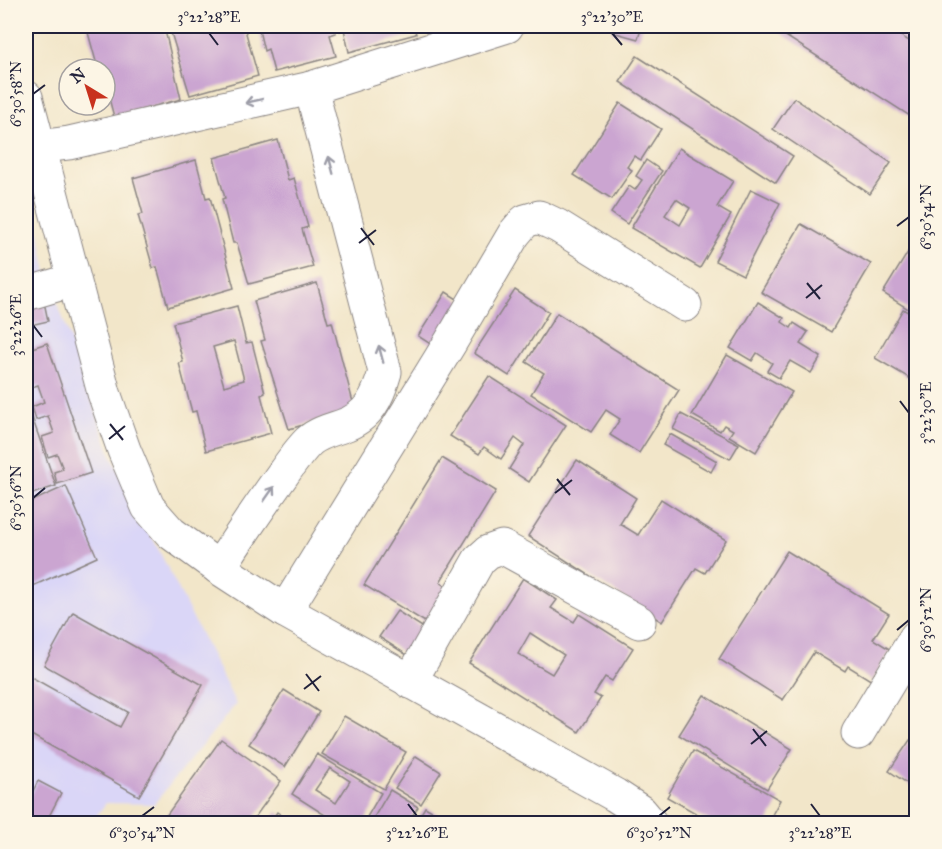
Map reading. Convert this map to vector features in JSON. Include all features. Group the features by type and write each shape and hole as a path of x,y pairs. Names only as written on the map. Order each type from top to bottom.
{"street":[{"path":"37,147 69,142 311,88 507,26"},
{"path":"219,568 235,542 308,442 317,436 350,424 362,415 378,397 385,372 311,88"},
{"path":"26,97 37,147 104,393 124,450 148,507 171,534 285,611 615,795 641,812 651,824"},
{"path":"285,611 444,353 514,234 525,220 539,217 558,226 685,305"},
{"path":"26,294 73,280"},
{"path":"410,682 479,560 488,552 502,547 639,622"},
{"path":"858,733 916,637"}],"shaded area":[{"path":"26,164 47,273 112,457 236,704 154,804 106,803 91,823 26,823"}],"building":[{"path":"164,26 181,99 117,116 117,57 95,57 87,29 91,27"},
{"path":"169,26 244,26 258,76 190,95"},
{"path":"258,26 334,26 336,33 330,35 336,56 274,72 268,49 264,51"},
{"path":"339,26 414,26 416,34 349,52 344,29 340,31"},
{"path":"613,26 642,26 638,39 612,32"},
{"path":"770,26 885,26 909,41 916,30 916,120"},
{"path":"637,56 793,156 776,183 620,82"},
{"path":"794,98 891,163 870,194 773,129"},
{"path":"620,103 661,129 641,160 634,156 627,167 632,170 612,199 574,175"},
{"path":"278,140 288,180 294,178 308,227 302,229 313,267 249,284 237,243 233,243 222,199 225,198 214,158"},
{"path":"679,148 733,181 717,207 731,215 700,268 631,228","holes":["676,199 690,208 680,225 665,215"]},
{"path":"196,160 206,198 210,197 234,288 168,307 157,267 153,268 138,215 143,214 133,178"},
{"path":"646,160 662,171 627,224 611,213 629,186 635,190 642,180 636,176"},
{"path":"751,189 780,203 743,275 715,261"},
{"path":"801,224 871,264 831,332 761,292"},
{"path":"916,239 916,314 883,293"},
{"path":"317,283 328,323 332,322 355,410 289,429 261,341 265,340 254,301"},
{"path":"515,290 549,312 509,376 474,353"},
{"path":"446,292 462,302 435,347 418,336"},
{"path":"43,297 48,321 26,326 26,301"},
{"path":"758,302 784,318 782,322 791,328 794,323 808,332 800,344 821,357 811,373 790,361 779,378 767,371 772,363 757,353 752,361 730,348"},
{"path":"237,306 246,343 252,342 265,393 261,395 271,433 206,451 196,411 192,412 179,363 183,362 173,323","holes":["234,341 244,380 224,386 213,347"]},
{"path":"903,309 916,317 916,382 875,358"},
{"path":"557,313 679,390 639,453 610,435 620,419 606,410 591,432 531,394 544,373 526,362"},
{"path":"47,343 91,473 57,484 54,472 63,469 57,454 48,457 42,437 54,433 48,416 36,420 32,407 44,402 38,385 26,389 26,371 32,369 26,350"},
{"path":"727,355 792,392 756,452 729,436 733,430 724,425 720,431 692,415"},
{"path":"489,376 566,425 529,482 509,469 524,445 515,438 501,459 484,447 479,454 450,436"},
{"path":"26,400 56,486 32,494 26,474"},
{"path":"681,414 739,444 730,459 673,429"},
{"path":"670,434 717,461 711,472 663,445"},
{"path":"442,458 496,491 440,582 447,587 425,622 364,585"},
{"path":"577,460 636,498 620,524 638,535 661,499 726,540 705,573 696,568 662,622 528,536"},
{"path":"66,486 97,557 26,589 26,504"},
{"path":"787,551 889,614 873,639 891,650 872,681 848,666 845,671 814,652 783,700 719,659"},
{"path":"523,578 557,600 551,608 574,622 579,614 633,648 612,681 605,677 594,694 601,698 579,732 469,663","holes":["530,633 564,655 552,674 518,654"]},
{"path":"397,611 427,630 410,657 379,637"},
{"path":"73,612 203,685 139,796 26,732 26,674 120,727 128,712 44,665"},
{"path":"284,690 319,712 285,767 249,744"},
{"path":"704,695 792,749 767,789 679,735"},
{"path":"344,716 406,752 384,789 322,754"},
{"path":"221,739 281,781 250,824 177,824 166,816"},
{"path":"910,740 916,744 916,789 889,771"},
{"path":"693,751 780,800 767,824 715,824 667,797"},
{"path":"317,754 381,793 363,824 339,824 292,794","holes":["330,768 350,781 336,803 315,790"]},
{"path":"416,756 441,772 421,804 395,788"},
{"path":"38,781 61,793 45,824 26,816 26,805"},
{"path":"390,790 418,807 407,824 370,824"},
{"path":"425,807 449,821 448,824 415,824"},
{"path":"277,812 294,824 269,824"}]}
